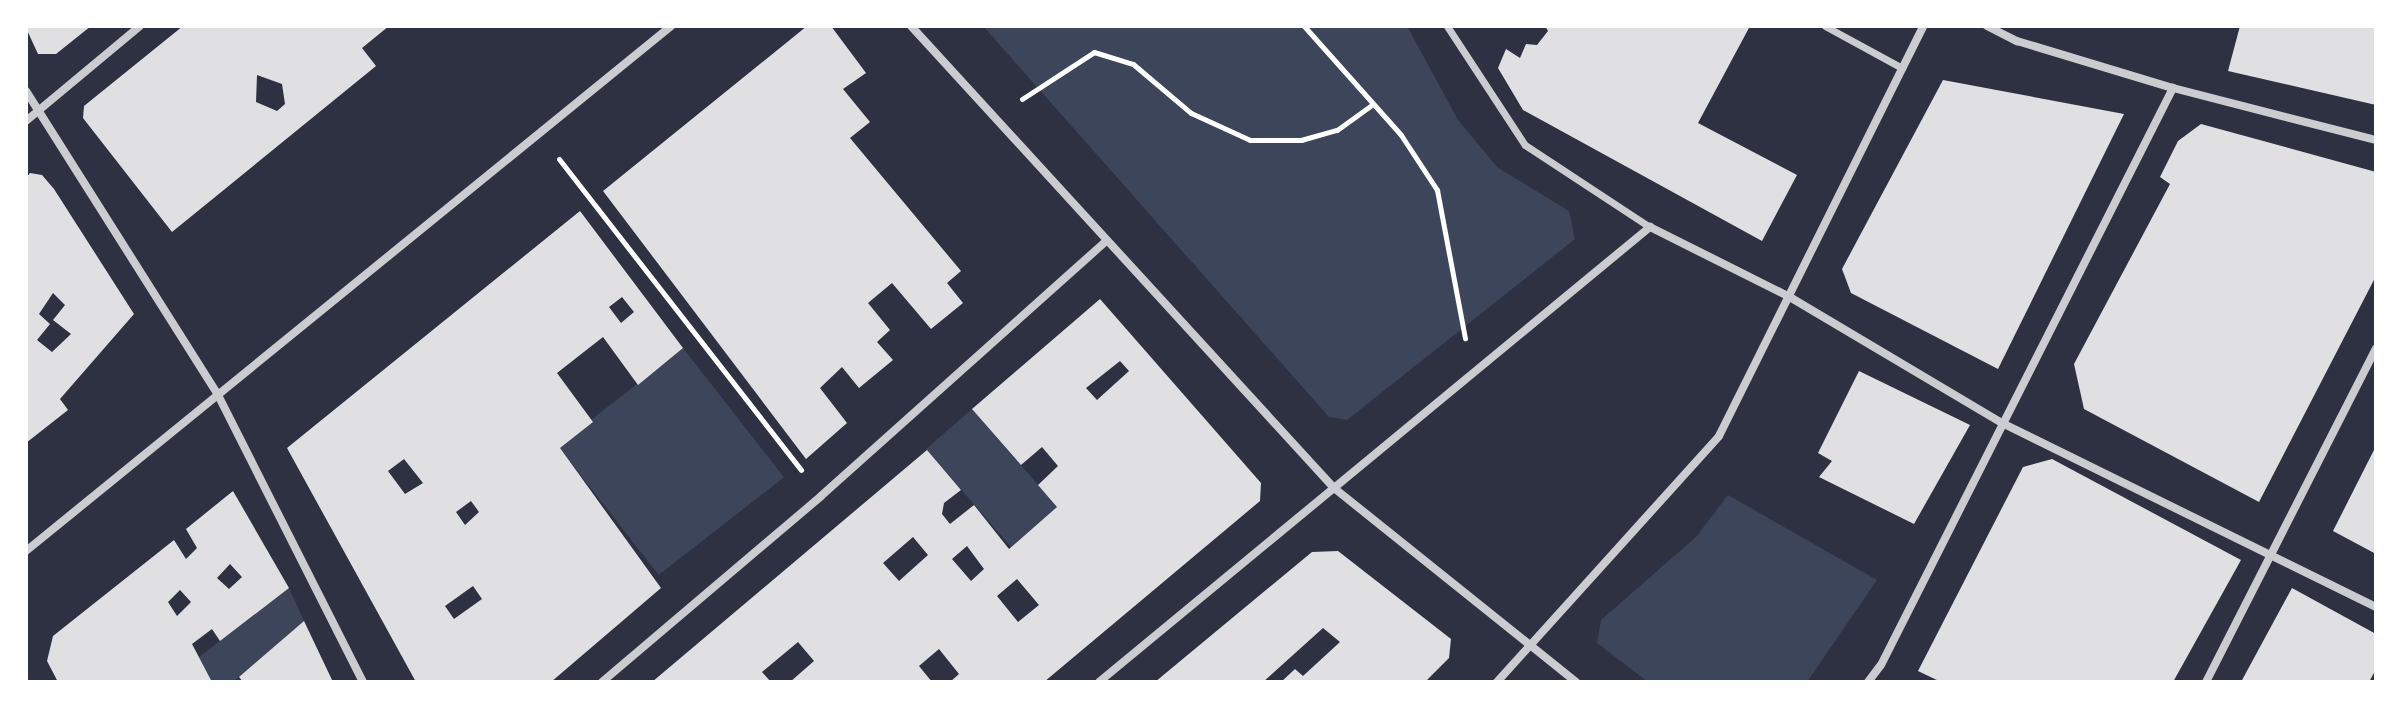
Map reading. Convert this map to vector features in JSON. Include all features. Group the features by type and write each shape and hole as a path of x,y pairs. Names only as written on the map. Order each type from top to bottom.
{"street":[{"path":"26,121 140,26"},
{"path":"26,551 671,26"},
{"path":"911,26 1334,488 1576,682"},
{"path":"1447,26 1525,145 1650,227 1788,296 2002,423 2376,607"},
{"path":"1825,26 1902,68"},
{"path":"1497,682 1531,648 1719,436 1923,26"},
{"path":"1987,26 2017,41 2173,88 2376,140"},
{"path":"1868,682 2173,88"},
{"path":"26,91 218,395 363,682"},
{"path":"1099,682 1650,227"},
{"path":"602,682 821,496 1106,241"},
{"path":"2206,682 2269,553 2376,349"}],"path":[{"path":"1304,26 1373,104 1437,190 1460,331 1483,366"},
{"path":"998,121 1036,87 1094,52 1133,64 1191,113 1250,140 1301,140 1337,130 1373,104"},
{"path":"539,133 821,496"}],"shaded area":[{"path":"983,26 1407,26 1458,120 1497,167 1569,211 1575,239 1347,420 1329,417"},
{"path":"683,348 784,477 659,575 558,446"},
{"path":"972,409 1057,507 1011,547 926,449"},
{"path":"1728,495 1877,580 1807,682 1648,682 1597,643 1601,620 1696,537"},
{"path":"289,588 304,621 233,682 212,682 199,657"}],"building":[{"path":"91,26 56,54 38,54 26,28"},
{"path":"183,26 389,26 362,48 376,66 172,232 83,118 84,106","holes":["257,75 282,84 285,104 277,111 256,102"]},
{"path":"807,26 831,26 866,73 843,89 870,122 850,138 961,271 947,283 963,303 931,329 892,283 868,303 890,330 877,342 893,360 859,388 842,367 820,388 847,423 806,459 603,191"},
{"path":"1545,26 1750,26 1698,123 1797,175 1762,241 1523,110 1498,68 1506,49 1520,58 1526,44 1537,45 1548,31"},
{"path":"2240,26 2376,26 2376,105 2228,71"},
{"path":"1943,80 2124,114 1998,369 1851,293 1842,269"},
{"path":"2201,124 2376,172 2376,276 2259,502 2084,409 2074,364 2170,184 2160,177 2178,141"},
{"path":"30,173 42,175 54,189 134,314 60,399 68,410 26,443 26,178","holes":["53,293 65,305 53,320 71,334 52,352 37,340 50,324 39,314"]},
{"path":"580,211 683,348 638,385 603,337 557,373 593,422 560,448 661,588 551,682 416,682 287,448","holes":["622,297 634,312 621,323 609,307","404,459 423,483 405,494 388,471","471,501 479,512 465,525 456,512","473,586 482,599 454,619 445,606"]},
{"path":"1100,299 1261,483 1260,501 1044,682 950,682 959,674 939,649 919,666 932,682 790,682 814,661 798,642 762,672 771,682 652,682 927,450 961,490 944,503 942,514 950,524 974,505 1009,549 1057,507 1038,485 1058,466 1042,447 1021,465 972,409","holes":["1120,361 1129,371 1097,400 1086,388","913,537 928,555 899,581 883,563","967,546 984,569 971,581 952,559","1017,579 1039,605 1018,622 997,596"]},
{"path":"1859,371 1970,425 1914,524 1819,477 1832,461 1818,453"},
{"path":"2376,446 2376,554 2333,531"},
{"path":"2052,459 2241,560 2173,682 1941,682 1918,671 2023,467"},
{"path":"233,491 289,588 220,641 212,629 192,644 212,682 58,682 47,661 53,636 174,540 186,559 197,548 186,529","holes":["230,564 242,577 229,589 217,578","180,590 191,602 177,616 168,602"]},
{"path":"1338,551 1451,639 1449,658 1425,682 1281,682 1295,669 1303,676 1340,642 1323,628 1263,682 1155,682 1312,552"},
{"path":"2292,588 2376,634 2376,669 2369,682 2241,682"},
{"path":"304,621 333,682 243,682 239,677"}]}
